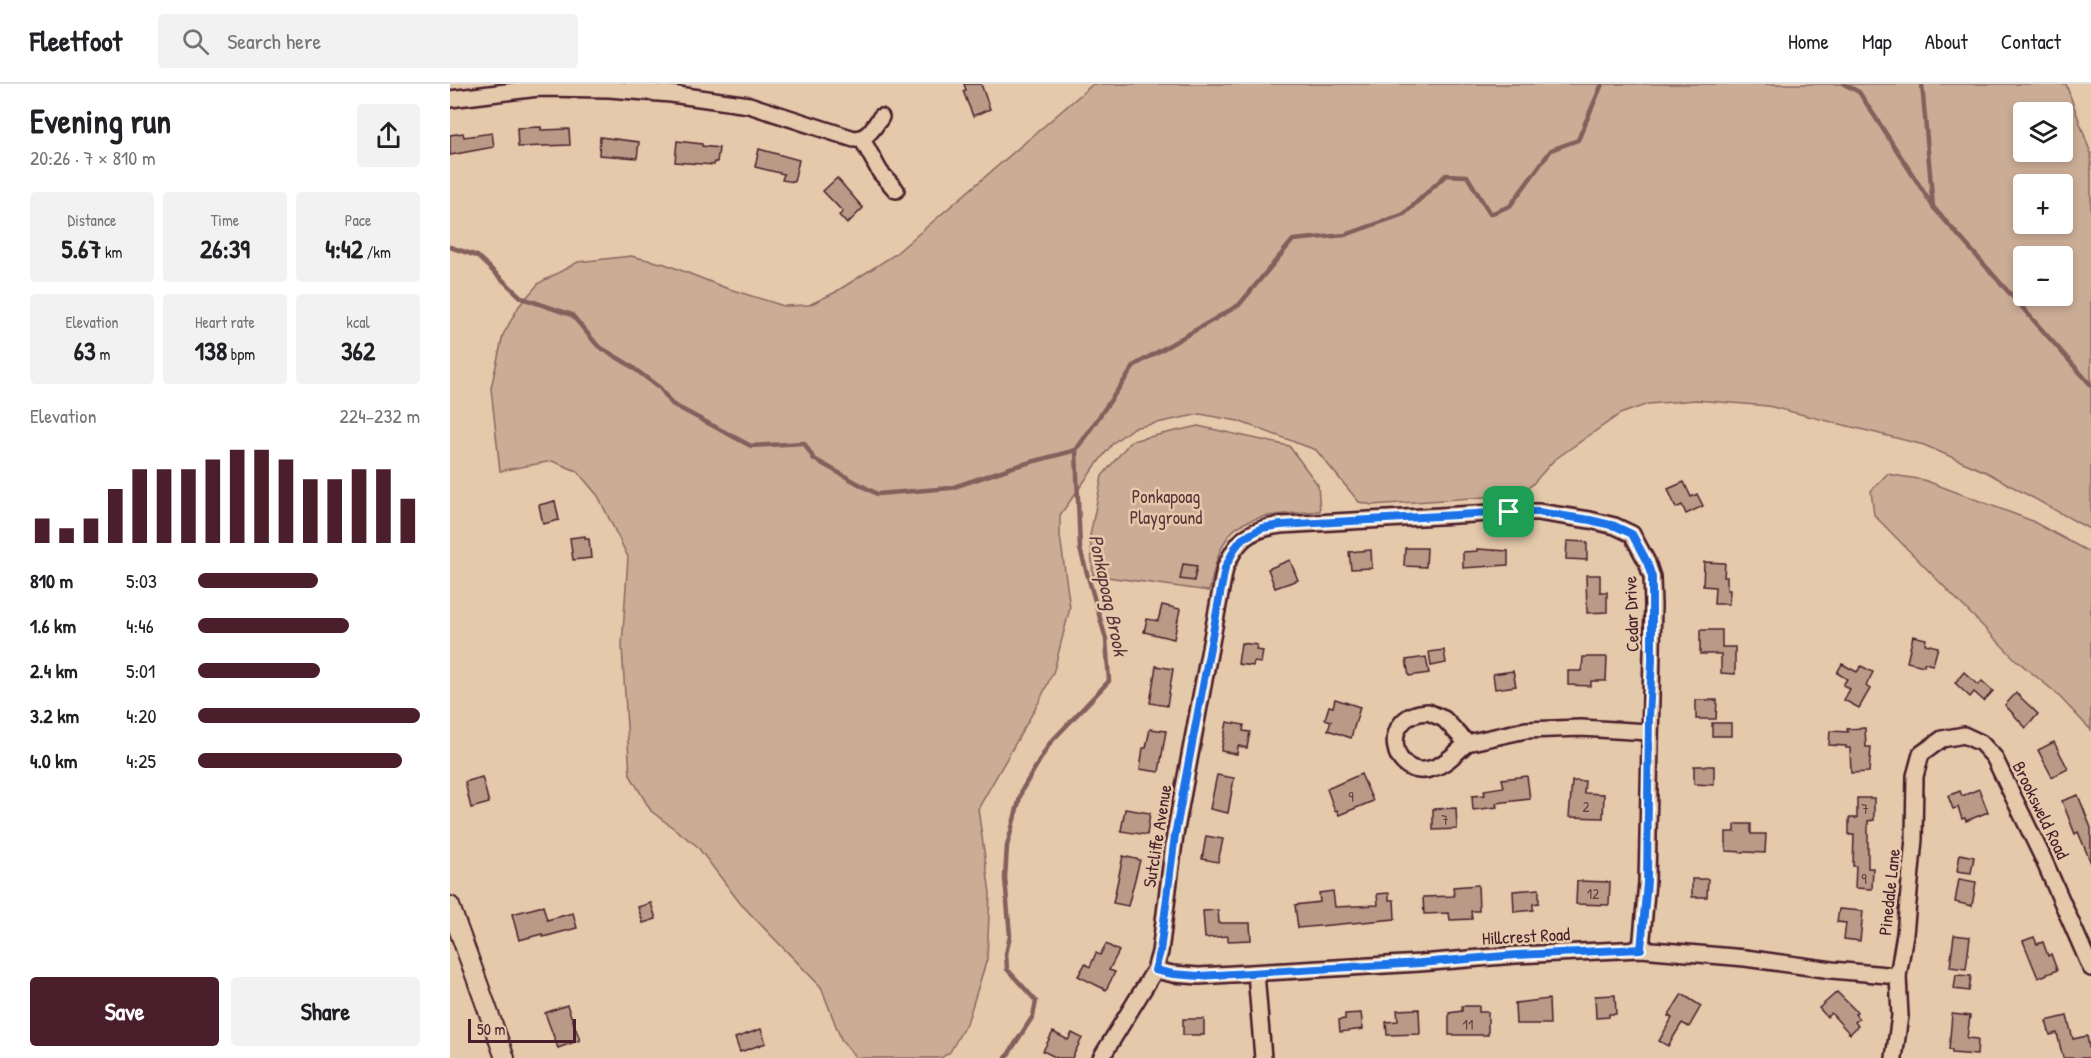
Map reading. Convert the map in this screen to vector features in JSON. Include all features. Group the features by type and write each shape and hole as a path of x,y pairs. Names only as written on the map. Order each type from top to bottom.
{"main road":[{"path":"452,917 505,1058"}],"street":[{"path":"450,99 538,88 609,89 671,94 749,105 854,139 862,139 870,133 881,117"},
{"path":"862,139 880,172 896,190"},
{"name":"Cedar Drive","path":"1217,606 1225,568 1235,548 1252,532 1272,526 1538,512 1590,520 1615,526 1632,534 1652,577 1647,882 1641,949"},
{"name":"Sutcliffe Avenue","path":"1101,1058 1155,970 1160,952 1175,835 1217,606"},
{"path":"1467,743 1444,719 1428,712 1411,715 1404,720 1395,734 1400,759 1412,769 1419,770 1433,768 1467,743 1526,730 1581,728 1649,732"},
{"name":"Brooksweld Road","path":"1942,739 1964,735 1981,743 1994,757 2038,846 2091,968"},
{"name":"Pinedale Lane","path":"1894,1058 1900,1016 1898,976 1911,874 1915,776 1922,754 1942,739"},
{"name":"Hillcrest Road","path":"1155,970 1199,976 1641,949 1745,958 1898,976"},
{"path":"1256,973 1263,1058"}],"green space":[{"path":"1093,84 2066,84 2072,102 2013,102 2013,162 2073,162 2073,104 2091,154 2091,530 1988,473 1924,445 1768,406 1696,400 1648,404 1620,414 1554,460 1531,486 1514,495 1372,505 1359,502 1316,450 1238,421 1200,414 1133,428 1113,443 1060,515 1060,536 1070,608 1054,670 1040,700 978,809 990,893 987,959 968,1020 950,1052 941,1058 856,1058 841,1039 821,987 740,903 697,846 651,811 630,775 622,647 628,557 598,496 577,471 552,461 500,471 491,388 503,335 519,306 539,283 578,262 631,256 665,264 726,288 784,306 809,305 834,293 894,255"},
{"name":"Ponkapoag Playground","path":"1198,426 1289,446 1318,485 1320,511 1272,515 1238,527 1230,534 1222,547 1209,591 1093,575 1090,536 1102,476 1131,441"},
{"path":"1887,474 1924,480 2030,520 2091,553 2091,730 2055,692 2015,659 1874,515 1871,491"}],"building":[{"path":"964,84 981,84 990,109 973,116 963,91 966,90"},
{"path":"541,127 541,130 569,129 570,145 518,147 517,128"},
{"path":"463,133 464,137 492,133 494,147 450,155 450,135"},
{"path":"600,137 639,142 637,158 599,155"},
{"path":"677,141 719,148 717,162 714,162 714,165 675,162"},
{"path":"759,149 799,160 794,182 782,180 784,174 755,167"},
{"path":"837,178 863,208 847,224 839,215 843,212 823,191"},
{"path":"1684,482 1691,497 1697,494 1703,506 1686,514 1682,505 1676,508 1668,489"},
{"path":"555,501 559,520 543,524 539,505"},
{"path":"585,536 585,539 589,539 591,558 573,560 570,538"},
{"path":"1567,541 1587,542 1587,560 1566,559"},
{"path":"1405,548 1427,548 1426,567 1404,566"},
{"path":"1477,549 1508,551 1508,565 1463,568 1463,552 1477,551"},
{"path":"1371,550 1372,568 1351,569 1349,552"},
{"path":"1290,560 1298,580 1275,588 1268,569"},
{"path":"1704,562 1725,563 1724,577 1727,577 1727,590 1730,590 1729,604 1714,604 1715,587 1703,586"},
{"path":"1183,564 1197,566 1194,581 1180,579"},
{"path":"1586,575 1600,575 1600,592 1607,592 1607,612 1587,613"},
{"path":"1162,605 1180,609 1174,639 1144,632 1147,619 1158,621"},
{"path":"1700,630 1722,630 1722,647 1735,647 1735,674 1721,673 1721,654 1700,654"},
{"path":"1913,636 1926,639 1925,644 1938,647 1933,665 1924,663 1924,666 1907,662"},
{"path":"1241,643 1257,645 1256,650 1263,651 1261,663 1254,662 1253,666 1238,664"},
{"path":"1444,650 1446,663 1431,666 1429,652"},
{"path":"1426,657 1429,673 1409,676 1406,660"},
{"path":"1583,657 1607,657 1606,681 1591,681 1591,686 1568,685 1568,671 1582,671"},
{"path":"1842,664 1857,672 1861,666 1873,672 1866,686 1870,689 1859,708 1844,700 1850,689 1843,685 1847,679 1837,673"},
{"path":"1156,666 1173,669 1167,706 1150,703"},
{"path":"1513,671 1516,686 1495,689 1493,674"},
{"path":"1964,672 1978,685 1982,681 1993,691 1984,701 1974,692 1970,697 1955,683"},
{"path":"2016,693 2038,714 2026,728 2005,705"},
{"path":"1335,699 1360,707 1351,738 1328,730 1331,721 1325,719 1329,706 1333,707"},
{"path":"1696,700 1717,700 1716,719 1696,719"},
{"path":"1227,722 1244,725 1243,731 1250,732 1247,748 1238,746 1237,754 1221,751"},
{"path":"1712,723 1731,723 1731,736 1712,736"},
{"path":"1865,728 1866,747 1871,747 1869,772 1851,773 1850,748 1829,745 1830,731 1848,732 1847,729"},
{"path":"1150,729 1166,731 1159,772 1140,769 1143,748 1146,748"},
{"path":"2054,742 2068,769 2052,777 2038,750"},
{"path":"1694,766 1714,766 1714,785 1694,784"},
{"path":"1361,774 1373,801 1339,815 1337,810 1335,811 1327,789"},
{"path":"1217,775 1234,778 1228,813 1210,809"},
{"path":"1527,776 1530,799 1496,803 1497,807 1473,810 1472,796 1485,795 1484,790 1504,787 1502,779"},
{"path":"482,777 489,803 471,808 465,782"},
{"path":"1572,781 1585,781 1584,793 1604,794 1603,818 1569,817"},
{"path":"1979,789 1988,812 1966,821 1965,818 1962,819 1958,807 1953,809 1948,796 1960,791 1962,796"},
{"path":"2078,795 2091,828 2091,863 2078,832 2075,834 2062,801"},
{"path":"1857,798 1874,798 1874,820 1868,821 1868,868 1873,868 1872,889 1855,888 1854,835 1849,835 1849,818 1857,818"},
{"path":"1456,808 1457,829 1433,830 1433,809"},
{"path":"1125,809 1150,813 1147,835 1121,831"},
{"path":"1735,824 1751,824 1751,834 1766,834 1765,853 1726,851 1726,832 1735,832"},
{"path":"1206,836 1223,839 1218,862 1202,859"},
{"path":"1960,854 1974,857 1971,873 1957,871"},
{"path":"1123,856 1140,860 1128,906 1113,903"},
{"path":"1692,879 1708,879 1707,897 1692,897"},
{"path":"1959,879 1976,882 1972,906 1955,902"},
{"path":"1577,881 1610,882 1609,905 1576,904"},
{"path":"1478,885 1479,911 1471,911 1472,919 1450,920 1449,913 1424,914 1423,897 1454,896 1453,887"},
{"path":"1539,889 1539,903 1533,904 1533,910 1514,912 1513,891"},
{"path":"1333,891 1335,907 1378,905 1377,894 1389,893 1389,900 1394,900 1395,919 1298,928 1295,905 1320,902 1319,893"},
{"path":"651,903 656,919 643,923 638,907"},
{"path":"543,906 547,920 573,913 577,928 543,937 542,934 519,940 512,914"},
{"path":"1839,909 1863,911 1860,941 1844,939 1846,923 1837,922"},
{"path":"1218,910 1219,923 1250,923 1251,940 1228,941 1228,936 1205,938 1203,911"},
{"path":"1954,935 1970,937 1966,969 1950,967"},
{"path":"2034,937 2037,944 2043,942 2057,970 2038,978 2023,941"},
{"path":"1106,944 1119,951 1109,970 1115,972 1106,990 1078,976 1085,964 1090,967 1096,953 1100,955"},
{"path":"1956,975 1971,976 1969,991 1954,989"},
{"path":"1837,992 1857,1012 1855,1014 1859,1019 1855,1022 1858,1026 1850,1034 1831,1013 1827,1017 1819,1008"},
{"path":"1682,994 1701,1006 1689,1027 1682,1023 1668,1046 1659,1041 1672,1018 1668,1016"},
{"path":"1615,995 1616,1014 1596,1018 1595,996"},
{"path":"1549,999 1550,1024 1516,1024 1515,1003"},
{"path":"567,1005 580,1040 558,1048 545,1013"},
{"path":"1462,1006 1479,1006 1479,1012 1488,1012 1488,1035 1449,1035 1449,1013 1462,1011"},
{"path":"1419,1009 1420,1034 1387,1035 1386,1022 1398,1021 1397,1010"},
{"path":"1361,1013 1363,1029 1340,1032 1339,1020 1345,1019 1345,1014"},
{"path":"1952,1014 1970,1016 1967,1038 1978,1039 1977,1055 1952,1053 1952,1050 1949,1050"},
{"path":"2067,1016 2073,1039 2087,1036 2091,1058 2063,1058 2057,1033 2050,1035 2046,1021"},
{"path":"1183,1019 1204,1019 1204,1035 1183,1035"},
{"path":"761,1029 766,1043 740,1052 735,1038"},
{"path":"1053,1032 1068,1040 1072,1033 1082,1038 1072,1058 1057,1058 1043,1051"}],"waterway":[{"name":"Ponkapoag Brook","path":"1006,1058 1033,1016 1036,1001 1007,969 1006,954 1010,936 1005,878 1007,846 1022,790 1050,743 1109,681 1106,639 1080,549 1076,450 1135,365 1239,305 1293,240 1345,235 1404,214 1446,175 1467,176 1490,214 1510,206 1551,150 1578,140 1602,84"},
{"name":"Ponkapoag Brook","path":"1844,84 1859,92 1934,208 2091,385"},
{"path":"1922,84 1933,207"},
{"path":"450,247 477,256 522,298 572,315 598,346 628,364 660,388 672,404 751,446 804,443 814,459 877,494 951,488 1013,467 1076,450"}],"route":[{"path":"1509,512 1538,512 1615,526 1632,534 1640,546 1652,577 1647,882 1641,949 1199,976 1155,970 1160,952 1175,835 1217,606 1225,568 1235,548 1252,532 1281,525 1509,512"}]}
